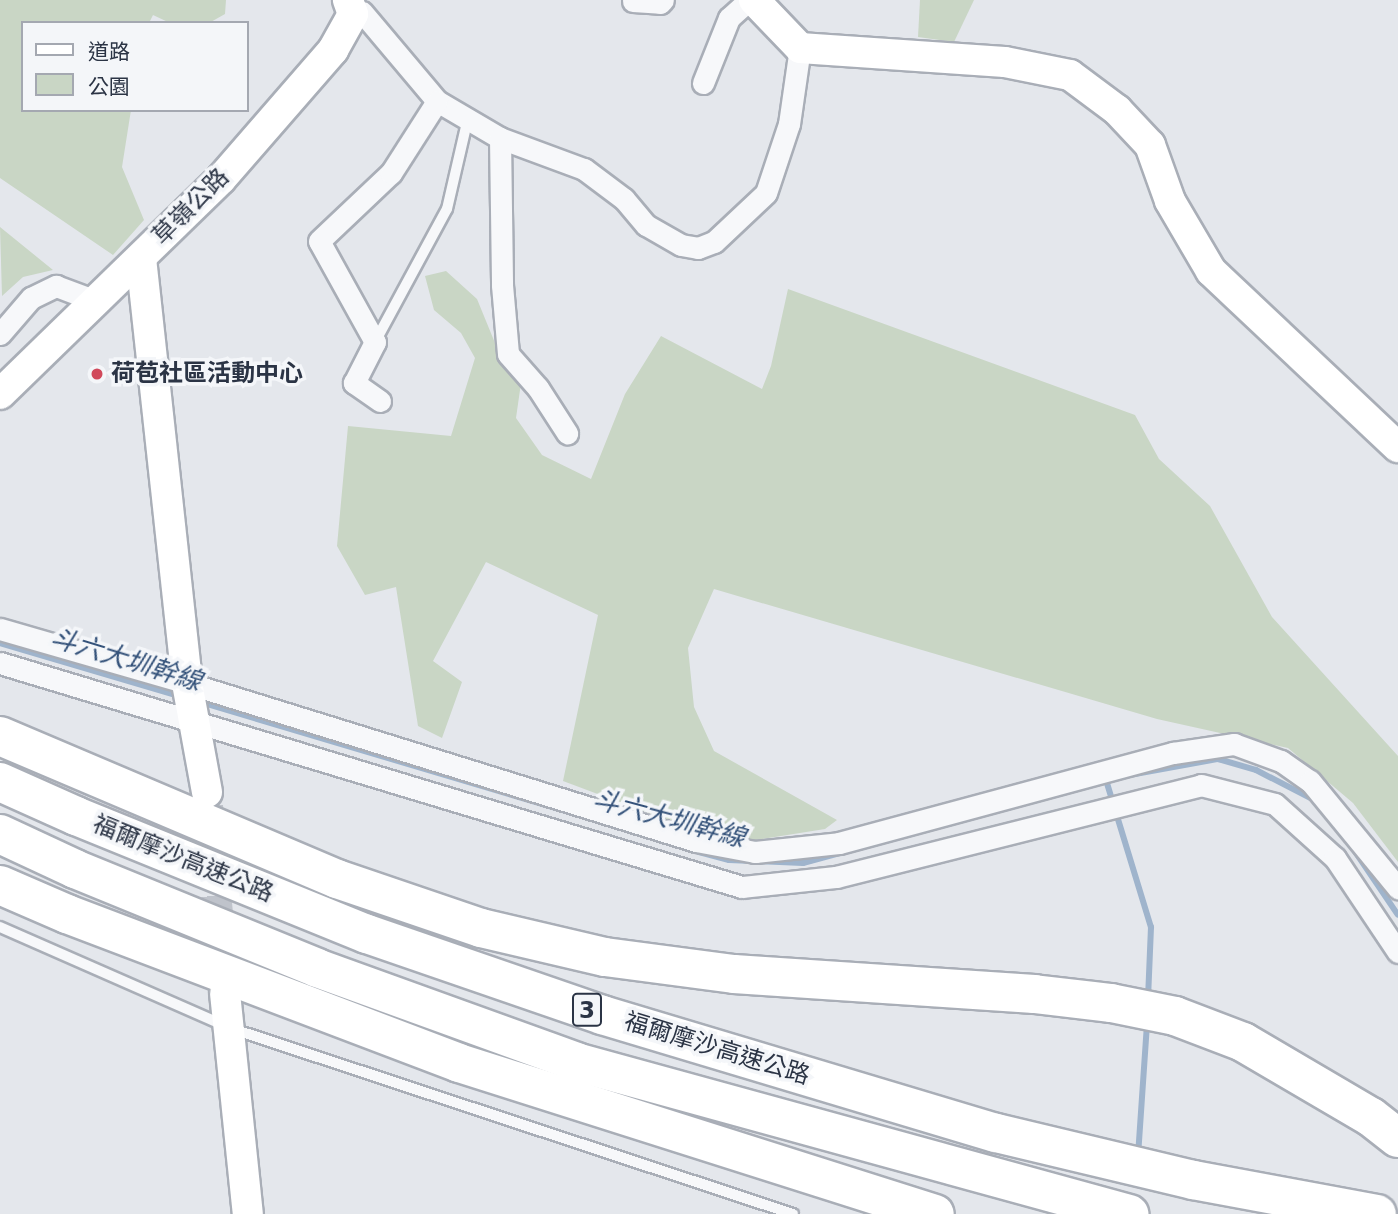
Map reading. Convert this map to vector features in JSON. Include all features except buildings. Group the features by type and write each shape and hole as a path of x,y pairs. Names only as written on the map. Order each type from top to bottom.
{"highway":[{"path":"0,736 337,879 494,931 605,957 734,974 1034,993 1147,1010 1243,1042 1371,1116 1398,1138"},
{"name":"福爾摩沙高速公路","path":"0,782 76,816 367,934 602,1015 996,1133 1192,1180 1377,1214"},
{"name":"福爾摩沙高速公路","path":"0,834 317,968 576,1062 1129,1214"},
{"path":"0,885 67,914 459,1063 935,1214"}],"street":[{"path":"633,1 660,3 663,0"},
{"path":"703,83 729,18 751,0 800,48 1005,62 1070,75 1117,110 1150,145 1170,201 1210,271 1398,447"},
{"path":"359,7 437,100 500,138 584,169 624,199 646,225 681,245 698,248 714,242 766,193 789,124 800,48"},
{"name":"草嶺公路","path":"0,394 221,179 333,50 359,7"},
{"path":"380,401 354,383 375,342 319,242 391,173 437,100"},
{"path":"500,138 502,285 508,354 538,388 567,433"},
{"path":"141,258 187,683 207,792"},
{"path":"0,334 31,298 57,286 96,301"},
{"path":"0,629 187,683 696,841 755,852 839,843 1173,753 1234,744 1281,761 1310,781 1398,888"},
{"path":"0,663 236,732 742,887 836,877 1201,785 1275,804 1335,858 1398,951"},
{"path":"225,993 248,1214"}],"lane":[{"path":"375,342 447,209 468,118"},
{"path":"0,927 230,1028 793,1214"}],"green space":[{"path":"0,0 226,0 225,14 213,21 166,21 153,15 150,21 21,21 21,112 131,112 122,167 144,220 113,255 0,178"},
{"path":"920,0 974,0 954,42 918,37"},
{"path":"0,227 53,270 23,277 2,296"},
{"path":"446,271 477,299 495,343 521,383 516,418 542,455 591,479 625,394 661,336 762,389 771,366 788,289 1135,415 1159,459 1210,506 1272,617 1398,756 1398,862 1353,803 1288,748 1157,719 714,589 688,648 694,707 714,751 837,820 825,829 731,844 563,781 598,615 486,562 433,661 462,682 442,738 418,726 396,587 365,595 337,546 348,426 451,436 475,358 461,333 434,310 425,276"}],"waterway":[{"name":"斗六大圳幹線","path":"0,643 179,696"},
{"name":"斗六大圳幹線","path":"200,702 575,814"},
{"name":"斗六大圳幹線","path":"1124,776 1218,759 1256,770 1316,801"},
{"path":"1106,780 1151,927 1148,999"},
{"name":"斗六大圳幹線","path":"1354,850 1398,915"},
{"name":"斗六大圳幹線","path":"699,852 729,860 803,863 840,853"},
{"path":"1138,1156 1147,1023"}],"tunnel":[{"path":"208,806 221,945"}],"place":[{"name":"荷苞社區活動中心","path":"97,374"}]}
